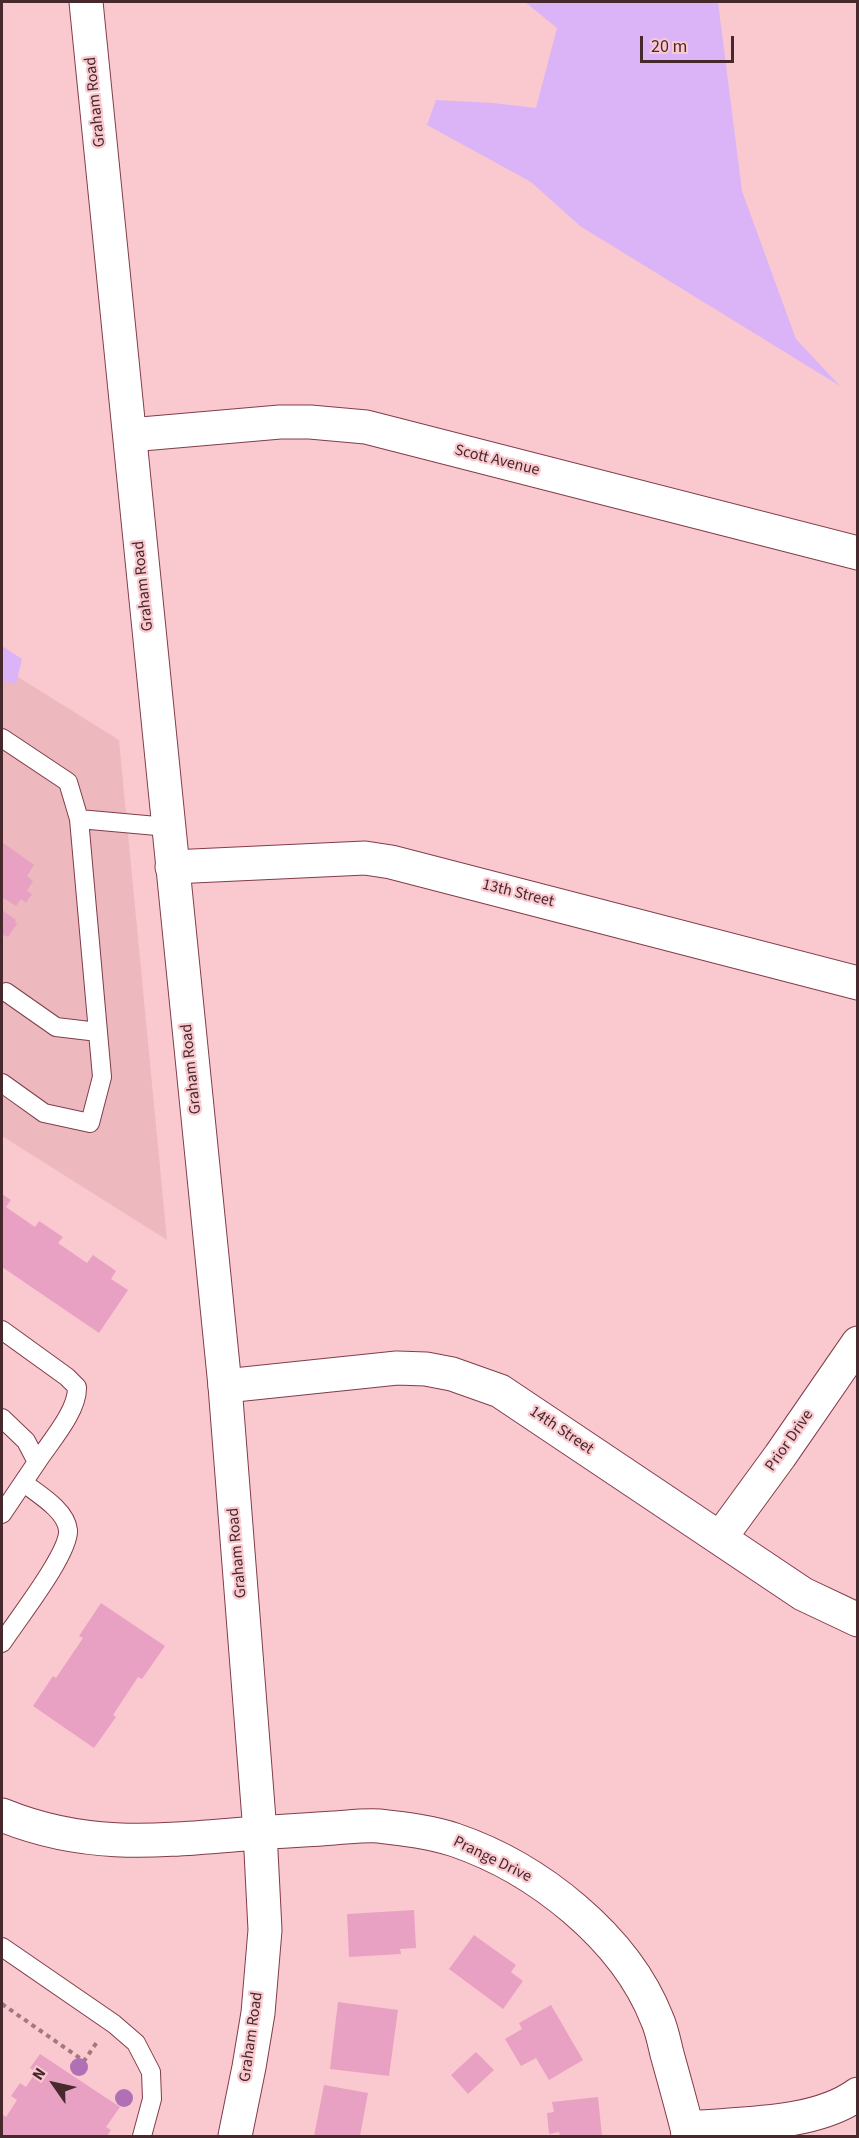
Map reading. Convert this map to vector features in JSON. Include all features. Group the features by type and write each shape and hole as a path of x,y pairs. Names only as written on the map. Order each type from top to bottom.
{"street":[{"name":"Graham Road","path":"86,2 225,1386 260,1832 265,1929 258,2013 235,2136"},
{"name":"Scott Avenue","path":"129,435 280,422 366,427 858,553"},
{"name":"13th Street","path":"172,867 365,858 403,865 858,983"},
{"name":"Prior Drive","path":"720,1538 858,1343"},
{"name":"14th Street","path":"225,1386 397,1368 426,1369 452,1374 500,1390 803,1594 858,1620"},
{"name":"Prange Drive","path":"2,1815 22,1824 73,1836 129,1841 159,1841 260,1832 377,1826 430,1834 478,1850 523,1872 555,1894 582,1915 616,1951 645,1994 658,2019 688,2132"},
{"path":"688,2132 795,2118 825,2109 858,2094"}],"lane":[{"path":"2,1083 44,1113 90,1122 102,1077 79,819 68,783 3,742"},
{"path":"79,819 168,827"},
{"path":"6,992 57,1027 98,1032"},
{"path":"2,1330 67,1377 77,1387 73,1408 2,1514"},
{"path":"2,1418 26,1441 37,1462"},
{"path":"2,1643 66,1544 68,1529 60,1514 24,1483"},
{"path":"2,1947 111,2022 136,2043 151,2072 152,2099 142,2136"}],"path":[{"path":"2,2004 84,2061 111,2022"}],"shaded area":[{"path":"525,2 718,2 742,191 796,339 840,386 580,226 531,182 427,125 436,100 536,108 557,28"},
{"path":"2,646 22,659 16,684 2,681"},
{"path":"2,667 119,740 167,1240 2,1136"}],"building":[{"path":"2,842 34,865 27,876 33,881 27,891 32,894 26,903 21,899 16,906 3,898 2,900"},
{"path":"2,910 16,920 17,924 8,937 4,935 2,938"},
{"path":"2,1194 11,1200 6,1207 35,1227 39,1221 63,1237 58,1243 87,1263 93,1255 116,1271 111,1279 128,1290 99,1333 2,1267"},
{"path":"101,1603 165,1646 142,1679 138,1677 113,1715 116,1717 94,1748 33,1706 53,1676 56,1678 83,1638 79,1636"},
{"path":"414,1910 416,1948 400,1949 401,1954 349,1957 347,1914"},
{"path":"474,1935 516,1965 511,1972 523,1981 503,2009 449,1969"},
{"path":"338,2002 398,2010 389,2076 330,2069"},
{"path":"551,2005 583,2060 549,2080 536,2058 521,2066 505,2039 522,2029 519,2023"},
{"path":"476,2052 494,2070 468,2094 451,2075"},
{"path":"40,2054 120,2107 106,2127 111,2130 107,2136 2,2136 2,2114 6,2117 17,2100 11,2096 20,2083 26,2087 36,2072 30,2068"},
{"path":"324,2085 368,2093 360,2136 314,2136"},
{"path":"598,2097 602,2136 560,2136 559,2132 549,2134 547,2113 554,2112 552,2102"}]}
